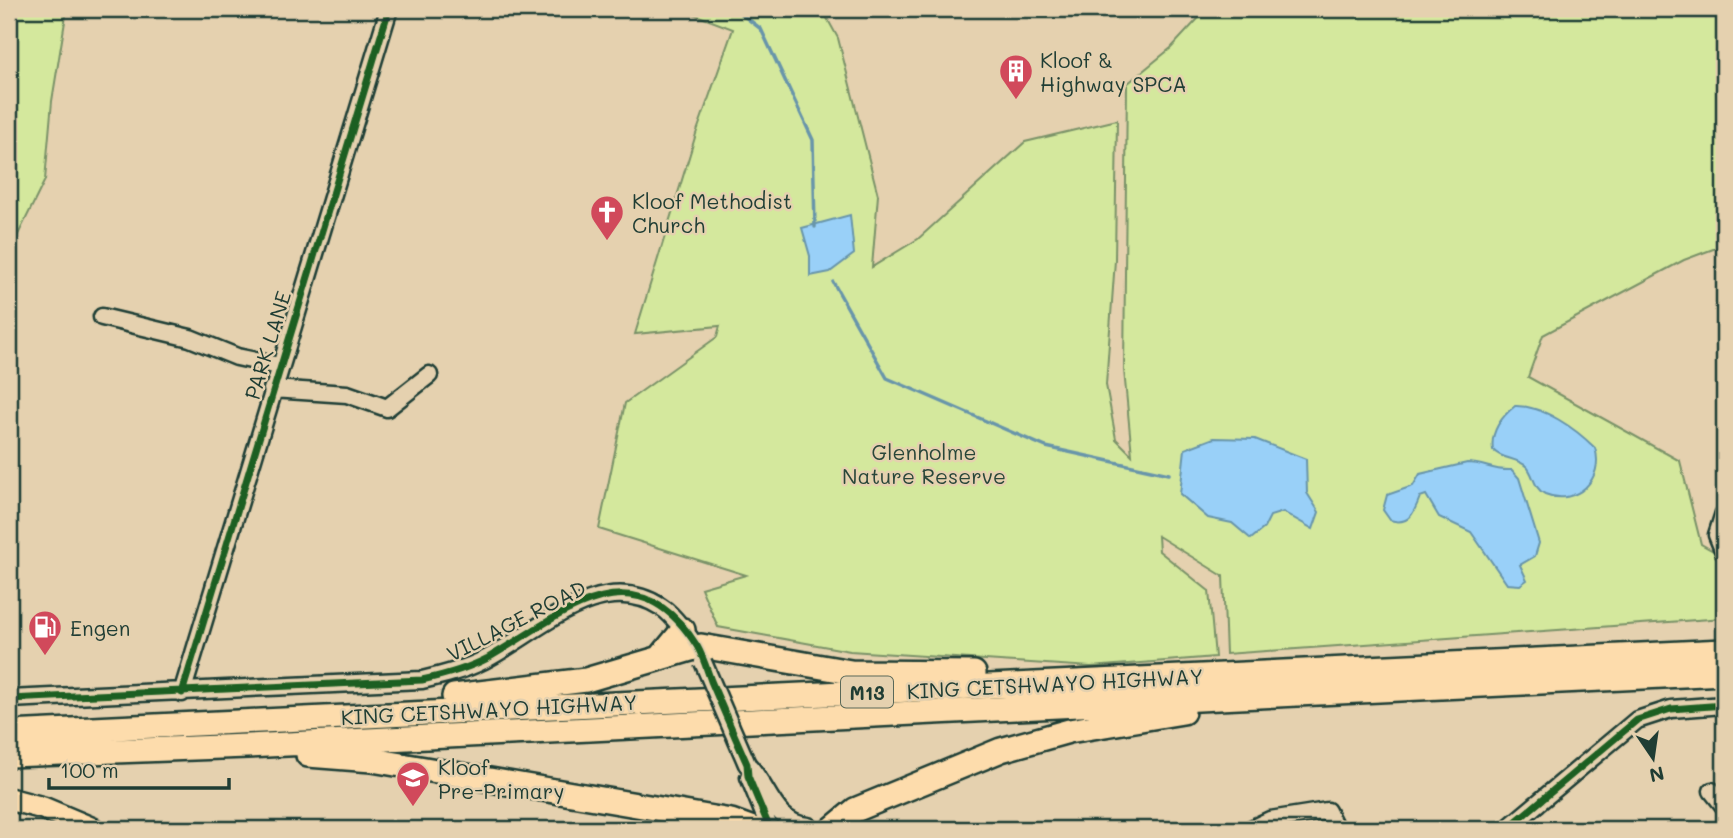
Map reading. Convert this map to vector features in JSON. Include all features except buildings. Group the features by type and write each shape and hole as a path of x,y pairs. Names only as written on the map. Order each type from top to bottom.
{"highway":[{"path":"338,715 402,702 586,680 658,660 670,649 694,646 711,646 776,661 851,672 1022,674 1103,681"},
{"name":"KING CETSHWAYO HIGHWAY","path":"9,733 1724,650"},
{"name":"KING CETSHWAYO HIGHWAY","path":"9,755 247,746 1724,673"},
{"path":"832,829 844,816 865,805 1037,739 1104,723 1336,692"},
{"path":"247,746 372,760 508,781 731,821 753,829"}],"main road":[{"path":"9,799 30,806 67,829"},
{"path":"30,806 44,807 93,829"}],"street":[{"name":"PARK LANE","path":"182,693 389,9"},
{"path":"102,317 190,338 237,357 279,366"},
{"path":"272,389 347,394 387,408 429,375"},
{"path":"1724,513 1717,535 1724,552"},
{"name":"VILLAGE ROAD","path":"9,699 402,682 445,675 485,659 591,598 633,596 652,602 669,613 694,646 747,764 783,816 792,824 810,828"},
{"path":"1507,829 1637,720 1671,709 1724,705"},
{"name":"VILLAGE ROAD","path":"747,764 748,776 771,829"},
{"path":"1712,791 1724,806"},
{"path":"1251,829 1270,820 1327,811 1336,829"}],"green space":[{"path":"9,9 67,9 52,101 45,180 9,253"},
{"name":"Glenholme Nature Reserve","path":"680,9 822,9 838,38 878,195 872,267 918,239 1025,142 1117,120 1115,260 1106,385 1116,439 1132,455 1124,370 1127,84 1171,48 1207,9 1724,9 1724,245 1684,260 1543,335 1528,377 1680,461 1701,544 1724,557 1724,618 1226,654 1223,576 1158,536 1159,551 1209,591 1215,657 1091,667 850,651 718,627 701,588 746,575 599,529 625,403 717,337 720,326 635,334 696,134 733,29"}],"water":[{"path":"850,215 854,254 830,272 810,276 810,256 802,228"},
{"path":"1515,406 1537,409 1548,414 1569,426 1595,448 1596,470 1585,488 1567,497 1545,494 1539,489 1527,467 1493,450 1493,437 1498,425"},
{"path":"1214,438 1255,439 1306,459 1307,493 1319,512 1313,529 1283,512 1270,516 1264,528 1251,539 1232,523 1208,518 1180,494 1185,449"},
{"path":"1467,463 1512,470 1519,478 1539,543 1535,556 1520,565 1527,580 1520,585 1507,584 1471,532 1439,517 1426,495 1420,497 1413,513 1406,520 1390,520 1383,510 1387,495 1413,486 1420,474"}],"waterway":[{"path":"735,9 761,29 813,140 815,227"},
{"path":"833,282 887,378 1046,447 1169,474"}],"cycle path":[{"path":"182,693 389,9"},
{"path":"9,699 422,680 480,662 569,610 596,599 622,595 648,600 673,616 697,646 747,764 748,776 770,829"},
{"path":"1507,829 1637,720 1671,709 1724,705"}],"place":[{"name":"Kloof & Highway SPCA","path":"1016,101"},
{"name":"Kloof Methodist Church","path":"607,242"},
{"name":"Engen","path":"45,657"},
{"name":"Kloof Pre-Primary","path":"413,808"}]}
